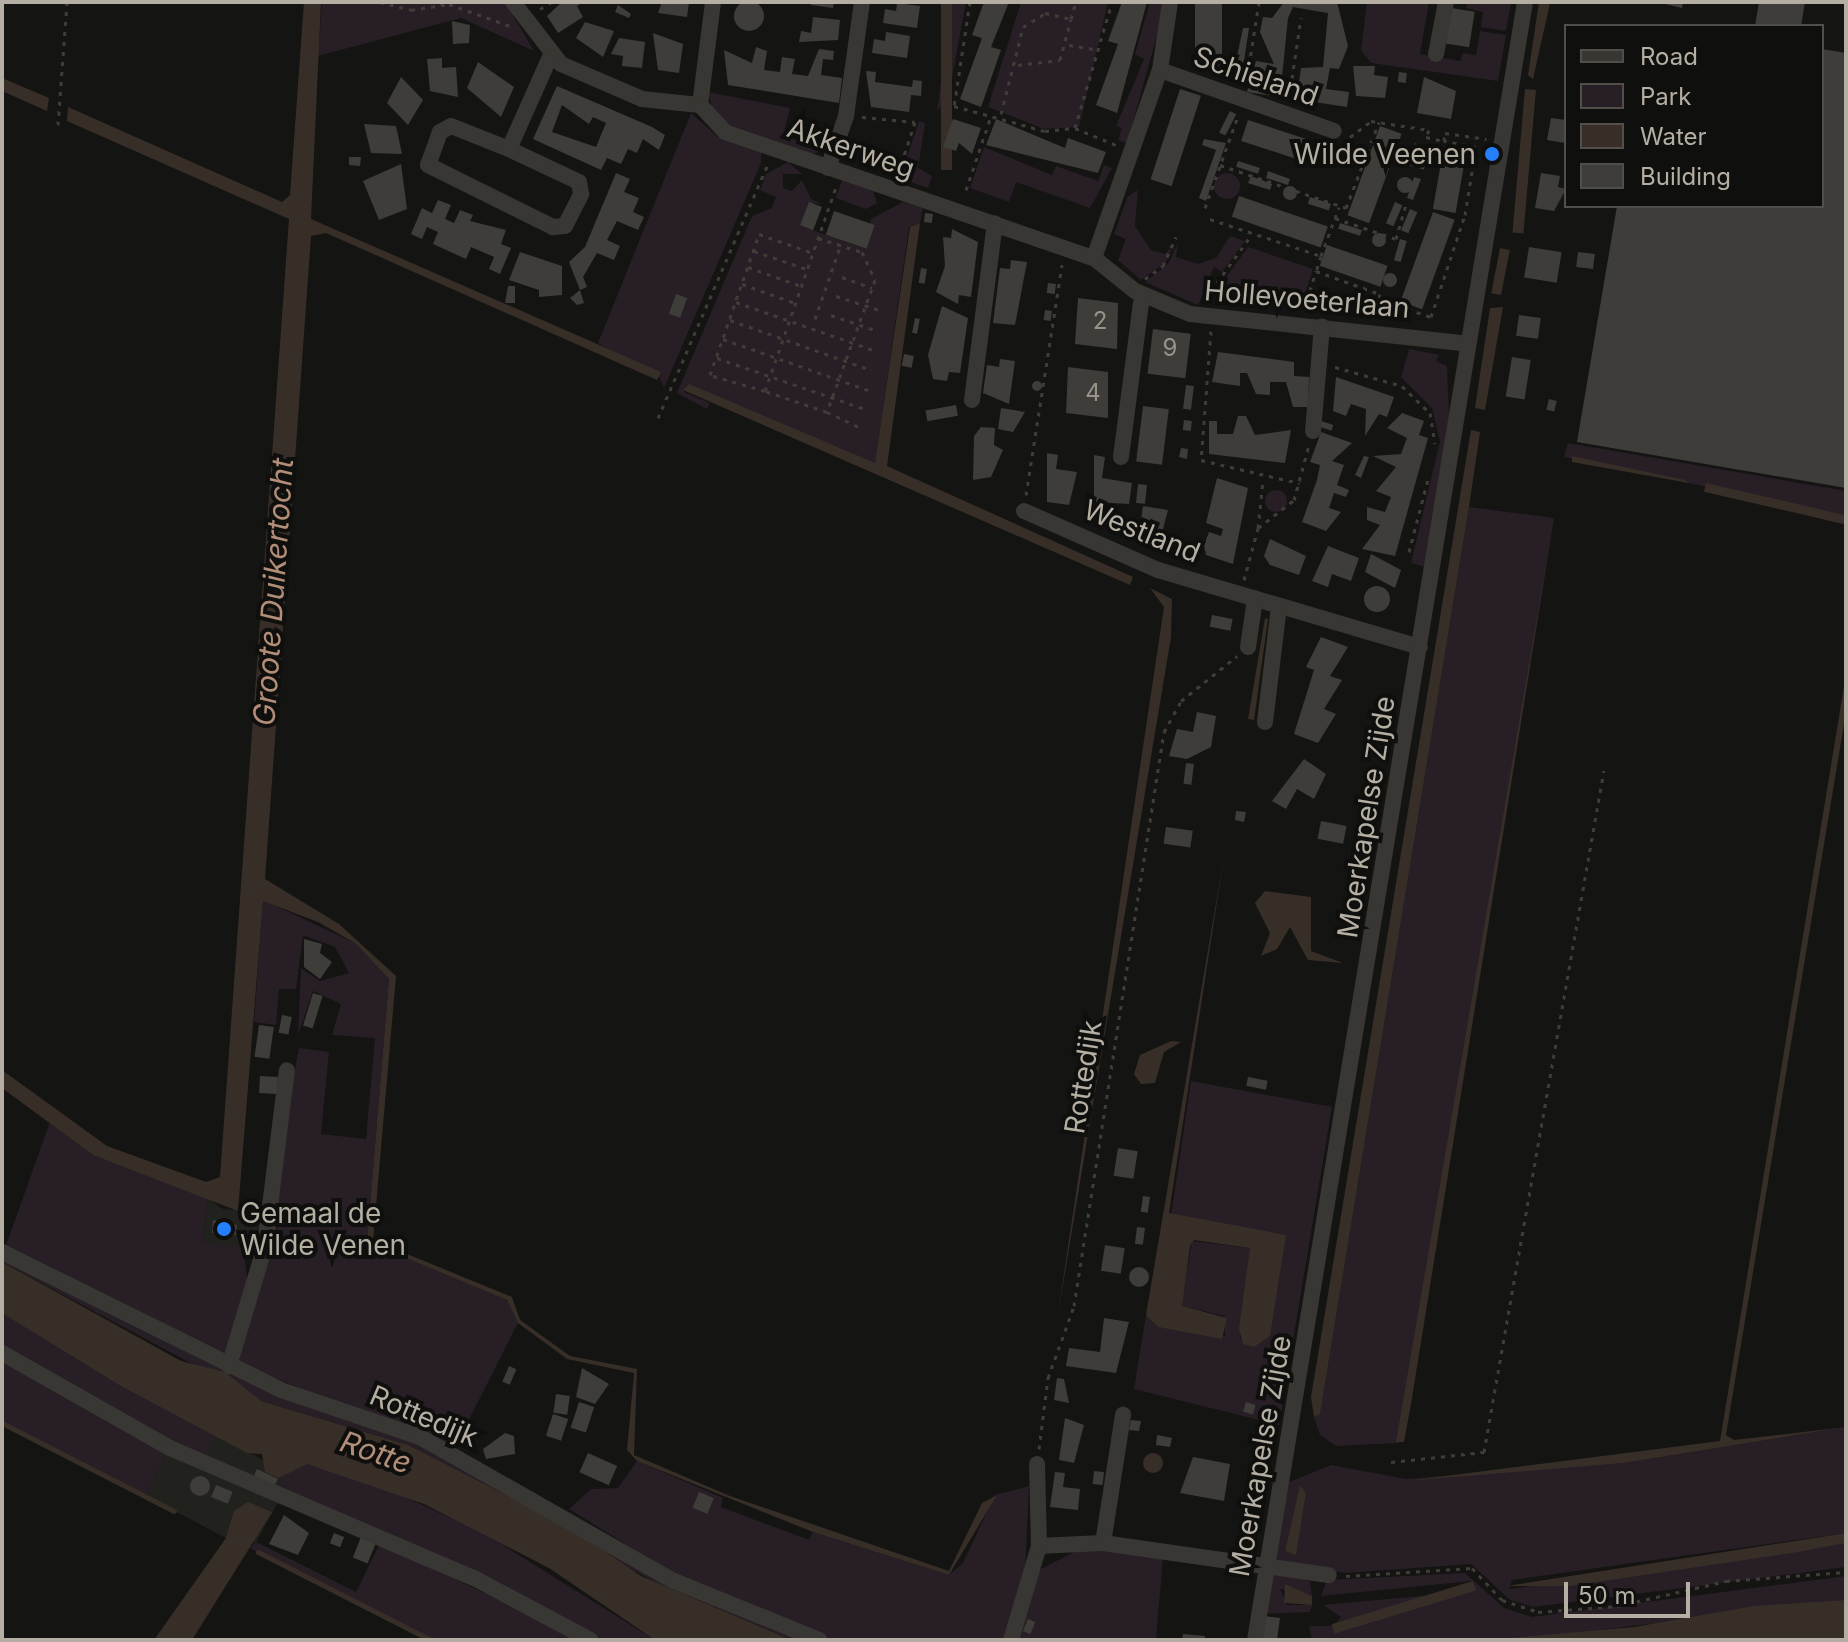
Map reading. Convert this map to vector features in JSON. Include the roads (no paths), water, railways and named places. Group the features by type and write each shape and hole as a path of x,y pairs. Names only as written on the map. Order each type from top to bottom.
{"street":[{"path":"513,2 550,57 635,97 700,105 713,2"},
{"path":"834,170 846,116 862,2"},
{"path":"1094,258 1160,70 1170,2"},
{"path":"1436,54 1446,2"},
{"name":"Moerkapelse Zijde","path":"1255,1640 1420,647 1463,343 1525,2"},
{"path":"509,149 550,57"},
{"name":"Schieland","path":"1160,70 1334,131"},
{"name":"Akkerweg","path":"700,105 716,127 774,150 1094,258"},
{"path":"451,126 509,149 579,182 581,194 565,226 527,216 428,165 440,132 451,126"},
{"path":"972,400 995,223"},
{"name":"Hollevoeterlaan","path":"1094,258 1139,293 1212,320 1369,328 1463,343"},
{"path":"1121,457 1139,293"},
{"path":"1313,431 1322,326"},
{"name":"Westland","path":"1024,511 1158,570 1420,647"},
{"path":"1248,647 1249,597"},
{"path":"1265,722 1279,606"},
{"path":"229,1366 265,1246 287,1070"},
{"name":"Rottedijk","path":"2,1252 229,1366 420,1437 674,1581 819,1640"},
{"path":"2,1353 170,1448 474,1578 590,1640"},
{"path":"1103,1543 1123,1415"},
{"path":"1011,1640 1039,1546 1037,1464"},
{"path":"1039,1546 1103,1543 1329,1575"}],"water":[{"name":"Groote Duikertocht","path":"304,2 321,2 311,219 661,372 657,380 326,233 311,236 265,879 339,924 396,976 373,1240 512,1297 520,1320 570,1356 637,1369 634,1455 730,1496 949,1571 982,1503 997,1495 949,1575 813,1532 637,1461 627,1450 634,1373 567,1359 518,1323 507,1300 367,1242 389,979 355,943 318,922 263,901 238,1211 93,1155 2,1088 2,1070 107,1146 206,1182 220,1177 289,219 67,121 68,107 282,202 290,195"},
{"path":"941,2 952,2 952,170 941,170"},
{"path":"1539,2 1550,3 1533,79 1528,75"},
{"path":"2,78 49,98 47,111 2,91"},
{"path":"1525,89 1536,90 1523,233 1512,232"},
{"path":"920,223 887,466 1133,577 1130,585 683,390 689,384 875,463 910,227"},
{"path":"1500,248 1510,250 1501,295 1491,293"},
{"path":"1503,307 1485,410 1475,408 1490,308"},
{"path":"1471,430 1480,432 1469,507 1320,1414 1314,1417 1311,1397"},
{"path":"1572,456 1685,480 1689,483 1572,462"},
{"path":"1706,483 1846,515 1844,524 1704,492"},
{"path":"1554,518 1411,1404 1404,1442 1396,1442"},
{"path":"1150,588 1172,599 1171,637 1057,1320 1164,607"},
{"path":"1265,618 1268,619 1254,720 1248,719"},
{"path":"1846,674 1846,712 1726,1435 1734,1440 1846,1427 1624,1463 1406,1481 1720,1441"},
{"path":"1224,856 1169,1213 1286,1235 1270,1336 1254,1347 1243,1344 1239,1329 1250,1248 1194,1240 1190,1246 1182,1306 1227,1318 1222,1339 1158,1327 1146,1315"},
{"path":"1265,891 1311,897 1311,951 1343,963 1308,960 1290,927 1277,949 1261,956 1270,933 1255,903"},
{"path":"1171,1041 1181,1042 1164,1052 1155,1083 1141,1084 1134,1074 1140,1055"},
{"name":"Rotte","path":"2,1262 181,1361 225,1372 261,1401 408,1445 572,1529 641,1576 791,1640 655,1640 549,1568 424,1504 307,1464 279,1478 265,1472 262,1454 247,1453 121,1386 2,1313"},
{"path":"1153,1453 1160,1456 1163,1463 1160,1470 1153,1473 1146,1470 1143,1463 1146,1456"},
{"path":"1300,1485 1306,1493 1296,1555 1285,1551"},
{"path":"248,1502 272,1512 192,1640 154,1640 226,1538 234,1511"},
{"path":"1846,1533 1846,1543 1792,1553 1570,1586 1507,1586"},
{"path":"1473,1581 1476,1591 1334,1634 1331,1624"},
{"path":"1285,1584 1312,1596 1312,1605 1284,1603"},
{"path":"1846,1600 1846,1640 1488,1640 1634,1627 1754,1606"}],"waterway":[{"path":"2,1423 174,1511"},
{"path":"258,1552 431,1640"}],"place":[{"name":"Wilde Veenen","path":"1492,154"},
{"name":"Gemaal de Wilde Venen","path":"224,1229"}]}
